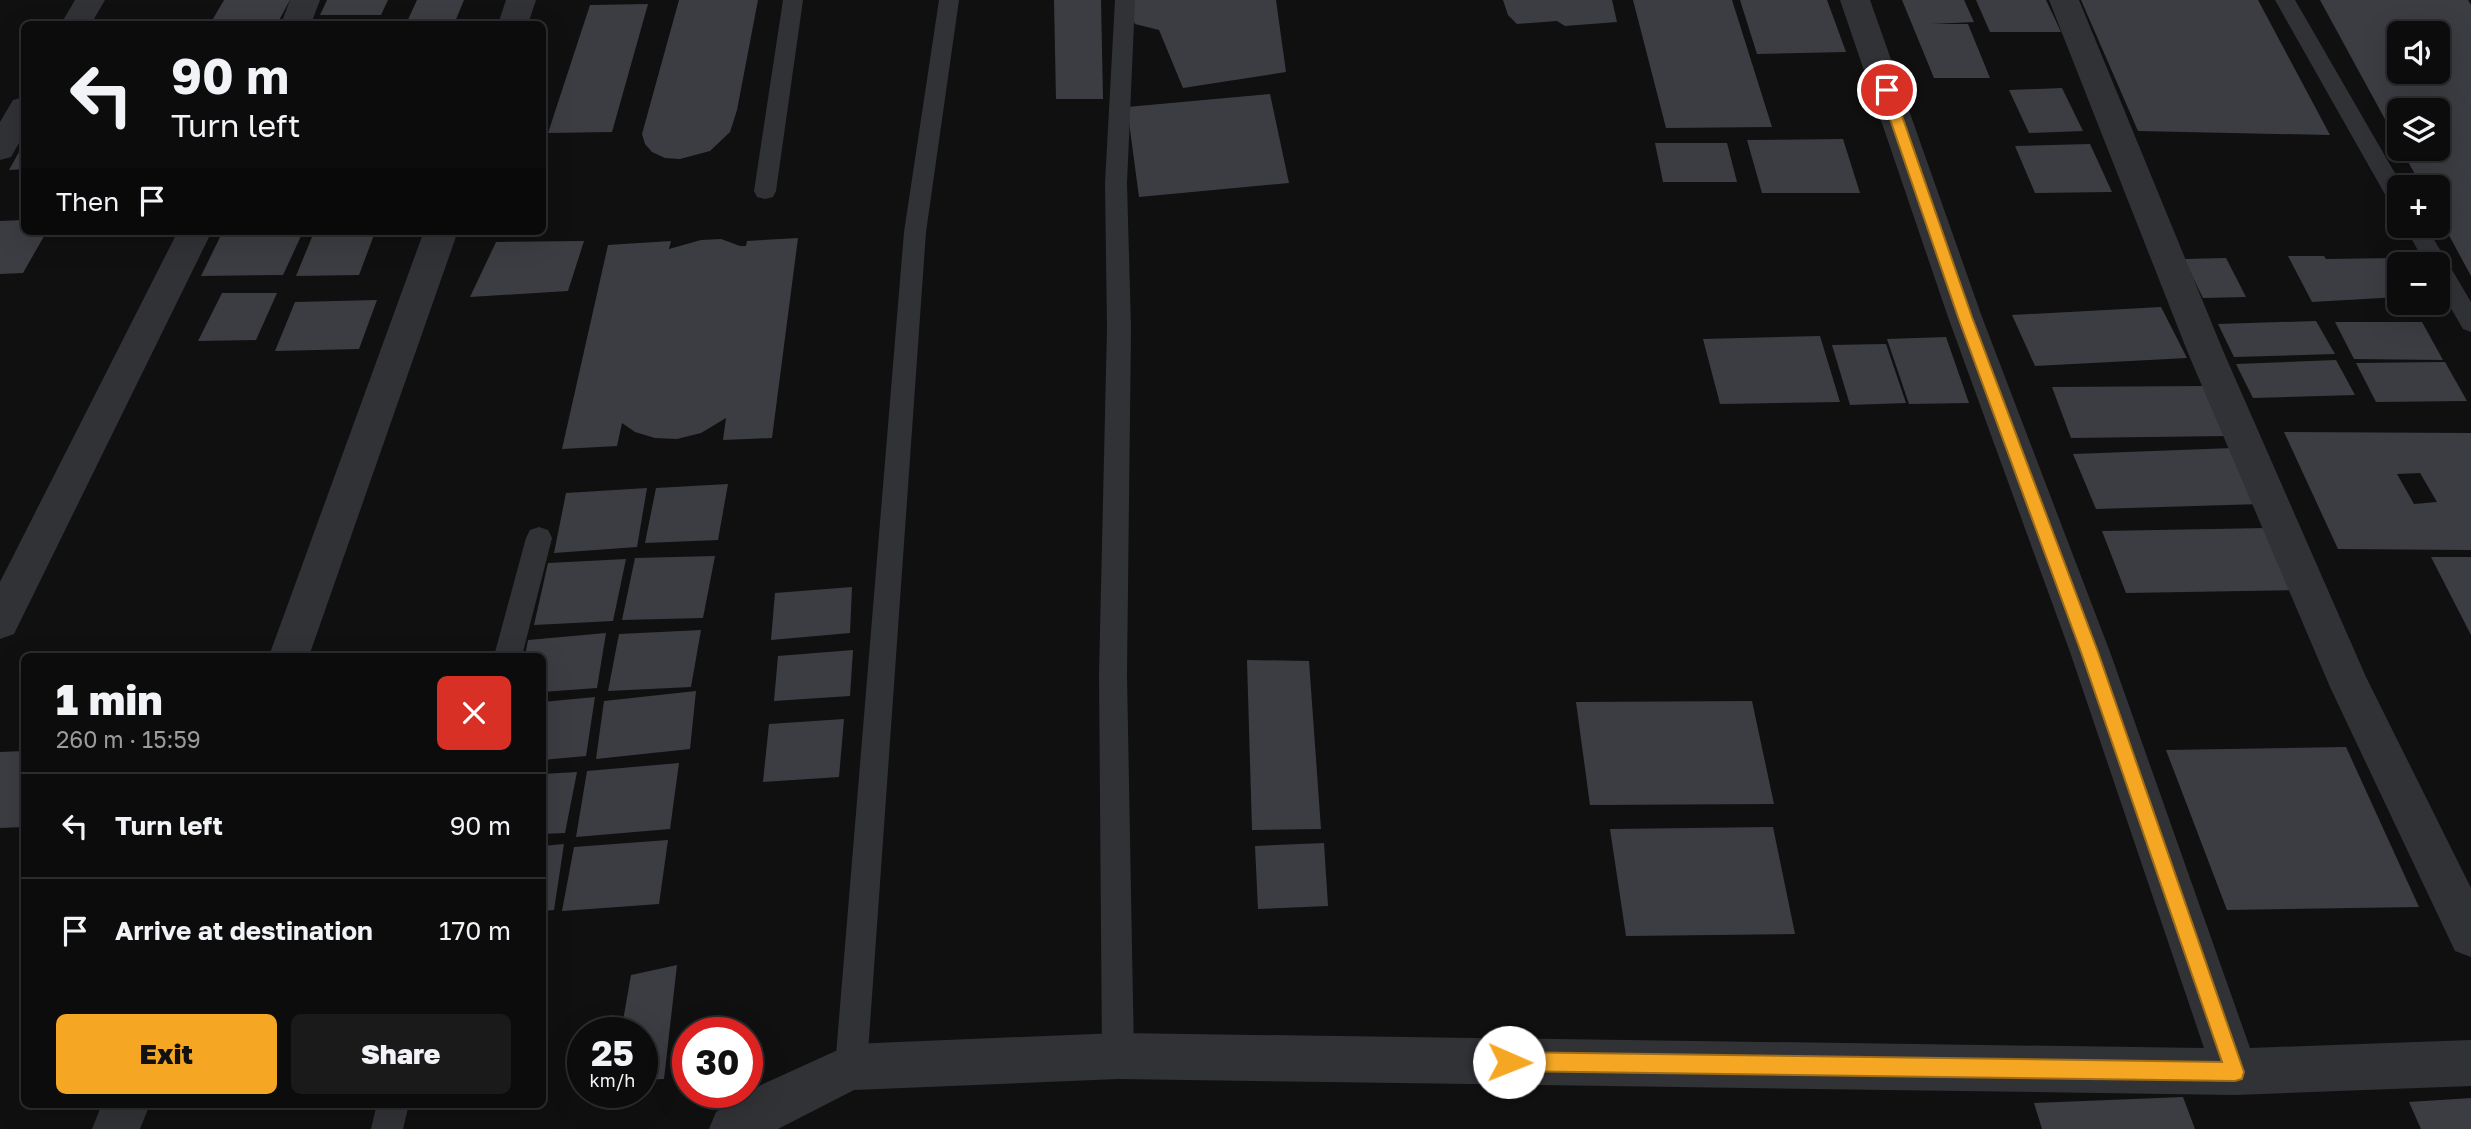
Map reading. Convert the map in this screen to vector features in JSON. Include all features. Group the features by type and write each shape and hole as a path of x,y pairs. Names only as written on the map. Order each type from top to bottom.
{"street":[{"path":"78,21 90,0"},
{"path":"297,21 305,0"},
{"path":"514,21 522,0"},
{"path":"1855,0 1965,317 2090,652 2235,1072"},
{"path":"2064,0 2206,353 2339,661 2471,935"},
{"path":"0,149 21,113"},
{"path":"0,622 193,235"},
{"path":"290,653 440,235"},
{"path":"733,1129 780,1101 851,1068 1118,1056 2235,1072 2471,1063"},
{"path":"117,1129 124,1108"}],"lane":[{"path":"765,191 793,0"},
{"path":"851,1068 915,232 949,0"},
{"path":"1118,1056 1113,674 1118,328 1116,183 1125,0"},
{"path":"2285,0 2387,178"},
{"path":"2450,287 2471,323"},
{"path":"510,653 539,538"},
{"path":"387,1129 392,1108"}],"building":[{"path":"224,0 290,0 279,21 212,21"},
{"path":"327,0 388,0 381,15 320,15"},
{"path":"417,0 464,0 455,21 407,21"},
{"path":"679,0 758,0 737,110 730,132 710,151 680,159 665,158 652,152 645,144 642,134"},
{"path":"1054,0 1101,0 1103,99 1056,99"},
{"path":"1126,0 1276,0 1286,72 1183,88 1159,30 1135,24"},
{"path":"1503,0 1612,0 1617,22 1565,26 1557,21 1517,24 1508,15"},
{"path":"1633,0 1732,0 1772,127 1666,128"},
{"path":"1740,0 1827,0 1846,52 1757,54"},
{"path":"1902,0 1964,0 1974,22 1932,24 1968,24 1990,78 1934,78"},
{"path":"1976,0 2046,0 2061,32 1990,32"},
{"path":"2081,0 2258,0 2330,135 2138,131"},
{"path":"2320,0 2468,0 2471,5 2471,276 2450,237 2450,175 2415,175 2408,161 2450,161 2450,98 2387,98 2387,123"},
{"path":"648,4 612,132 548,133 590,5"},
{"path":"2062,88 2083,131 2029,133 2009,90"},
{"path":"1270,94 1289,183 1139,197 1127,107"},
{"path":"1843,139 1860,193 1762,193 1747,140"},
{"path":"1655,143 1727,143 1737,182 1663,182"},
{"path":"2090,144 2112,192 2035,193 2015,146"},
{"path":"21,148 21,169 9,170"},
{"path":"21,220 21,235 45,235 23,273 0,274 0,221"},
{"path":"221,235 302,235 283,275 201,276"},
{"path":"374,235 359,275 296,276 312,237"},
{"path":"798,238 772,438 723,440 726,418 701,433 677,439 655,438 635,432 622,423 617,446 562,449 608,245 671,241 669,249 701,240 721,239 746,246 747,241"},
{"path":"584,241 568,291 470,297 496,242"},
{"path":"2288,256 2324,256 2326,259 2387,258 2387,298 2312,302"},
{"path":"2226,258 2246,297 2203,298 2184,259"},
{"path":"222,293 277,293 256,340 198,341"},
{"path":"377,300 359,349 275,351 295,302"},
{"path":"2161,307 2187,358 2035,366 2012,315"},
{"path":"2316,321 2335,354 2234,357 2218,324"},
{"path":"2335,322 2422,322 2443,360 2354,359"},
{"path":"1820,336 1840,402 1720,404 1703,339"},
{"path":"1946,337 1969,403 1909,404 1887,339"},
{"path":"1886,344 1906,403 1850,405 1832,345"},
{"path":"2336,360 2355,395 2253,398 2236,364"},
{"path":"2445,362 2467,401 2376,402 2356,363"},
{"path":"2204,386 2227,436 2071,438 2052,387"},
{"path":"2284,432 2471,433 2471,550 2338,549","holes":["2420,473 2437,502 2414,504 2397,474"]},
{"path":"2233,448 2260,504 2096,509 2073,454"},
{"path":"728,484 718,540 645,543 656,488"},
{"path":"647,488 637,547 554,553 566,493"},
{"path":"2267,528 2296,590 2126,593 2102,531"},
{"path":"715,556 703,618 622,620 635,558"},
{"path":"2431,557 2471,557 2471,635"},
{"path":"626,559 613,621 534,625 548,563"},
{"path":"852,587 850,633 771,640 775,593"},
{"path":"701,630 691,687 608,691 619,634"},
{"path":"606,633 597,688 546,692 546,653 526,653 528,640"},
{"path":"853,650 850,696 774,701 778,656"},
{"path":"1247,660 1309,661 1321,829 1252,830"},
{"path":"696,691 690,749 596,759 604,701"},
{"path":"595,697 586,756 546,760 546,702"},
{"path":"1752,701 1774,804 1590,805 1576,702"},
{"path":"844,719 839,777 763,782 769,724"},
{"path":"2346,747 2419,907 2227,910 2166,750"},
{"path":"21,751 21,827 0,828 0,752"},
{"path":"679,763 670,829 576,837 587,771"},
{"path":"577,772 565,833 546,834 546,774"},
{"path":"1773,827 1795,934 1626,936 1610,829"},
{"path":"668,840 659,904 562,911 574,847"},
{"path":"1324,843 1328,906 1258,909 1255,846"},
{"path":"564,844 554,910 546,911 546,846"},
{"path":"677,965 664,1079 658,1079 658,1017 624,1017 631,975"},
{"path":"2183,1097 2195,1129 2042,1129 2034,1103"},
{"path":"2471,1098 2471,1129 2421,1129 2409,1102"}],"route":[{"path":"1509,1062 2235,1072 2090,652 1965,317 1887,90"}]}
